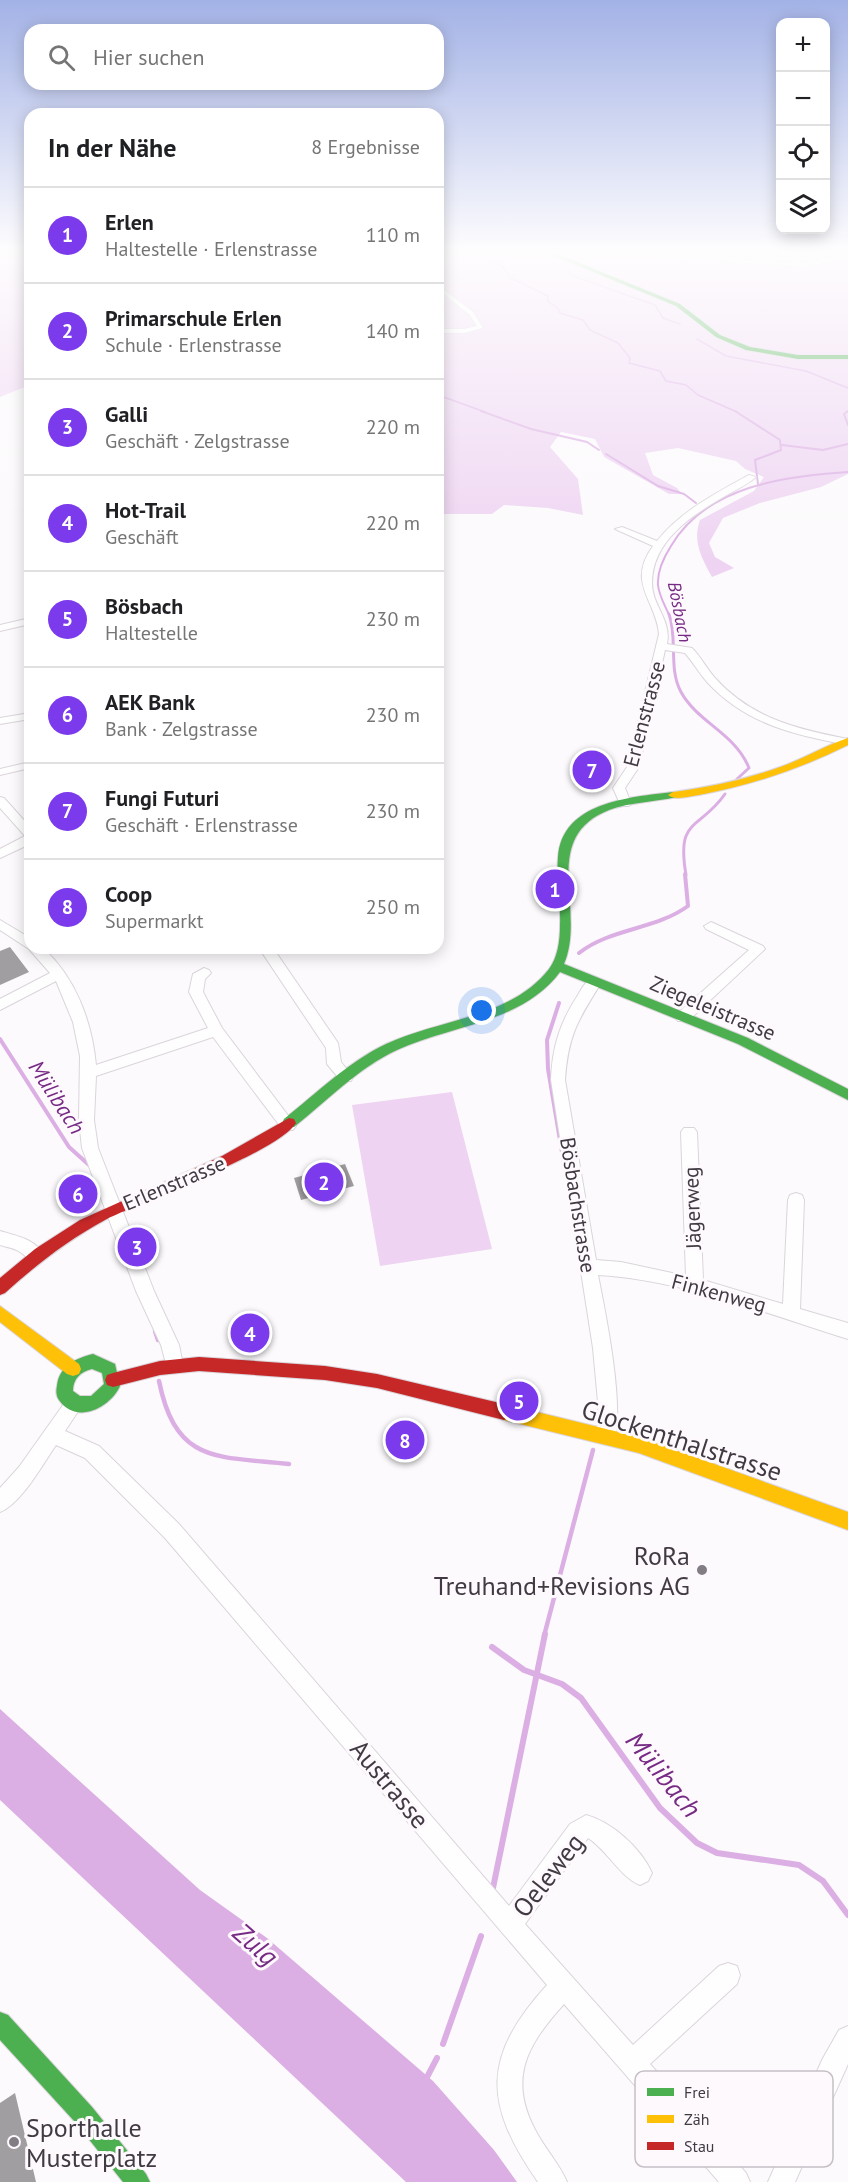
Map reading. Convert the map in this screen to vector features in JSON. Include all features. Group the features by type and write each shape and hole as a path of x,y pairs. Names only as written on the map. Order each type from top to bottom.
{"street":[{"path":"785,355 795,357 848,357"},
{"path":"752,477 697,508 680,521 659,545 646,579 648,591 670,646 690,651 720,689 762,720 792,733 847,742"},
{"path":"620,529 659,545"},
{"path":"0,628 24,622"},
{"name":"Erlenstrasse","path":"625,803 619,788 633,767 670,646"},
{"path":"0,721 24,720"},
{"path":"559,967 566,946 563,853 572,830 584,818 604,808 625,803 709,791 760,779 791,768 847,742"},
{"path":"0,772 24,766"},
{"path":"0,801 24,827"},
{"path":"0,854 24,842"},
{"path":"0,924 24,941"},
{"path":"683,1017 758,949 711,926"},
{"path":"40,954 57,975 79,1019 88,1073 88,1140 145,1291 170,1345 174,1365"},
{"path":"270,954 333,1047 334,1064 346,1077"},
{"name":"Erlenstrasse","path":"0,1288 36,1256 114,1209 238,1156 288,1126 346,1077 379,1054 402,1042 510,1004 538,988 559,967"},
{"name":"Ziegeleistrasse","path":"559,967 683,1017 802,1070 848,1095"},
{"path":"204,974 198,977 196,992 216,1031 288,1126"},
{"path":"0,1005 57,975"},
{"name":"Bösbachstrasse","path":"594,983 569,1019 558,1058 558,1080 602,1348 607,1401 606,1436"},
{"path":"88,1073 216,1031"},
{"name":"Jägerweg","path":"689,1132 695,1285"},
{"path":"791,1313 796,1200"},
{"path":"0,1238 24,1245 36,1256"},
{"name":"Finkenweg","path":"587,1267 621,1269 695,1285 848,1331"},
{"path":"0,1313 73,1368"},
{"path":"86,1362 99,1362 109,1369 113,1380 109,1392 99,1401 86,1406 74,1404 68,1400 63,1388 73,1368 86,1362"},
{"name":"Glockenthalstrasse","path":"113,1380 174,1365 237,1365 345,1375 404,1386 500,1412 639,1445 848,1521"},
{"path":"0,1503 26,1473 74,1404"},
{"name":"Austrasse","path":"52,1434 92,1452 172,1530 510,1924 640,2071"},
{"name":"Oeleweg","path":"510,1924 578,1832 586,1827 595,1828 640,1873"},
{"path":"633,2063 728,1975"},
{"path":"554,2182 517,2125 511,2103 511,2080 521,2039 564,1985"},
{"path":"0,2024 84,2115 138,2182"},
{"path":"830,2071 848,2038"},
{"name":"Austrasse","path":"724,2167 737,2182"},
{"path":"781,2182 788,2167"}],"shaded area":[{"path":"0,355 24,355 24,387 0,397"},
{"path":"444,355 848,355 848,474 821,487 760,503 723,518 709,543 715,557 734,568 712,577 698,543 700,520 754,491 764,477 745,469 736,461 678,448 645,453 653,475 677,488 682,494 669,494 604,457 595,439 561,432 550,447 578,479 583,515 548,508 504,505 492,514 444,514"},
{"path":"452,1092 492,1249 380,1266 352,1105"}],"water":[{"name":"Zulg","path":"0,1709 200,1890 267,1938 433,2081 494,2150 517,2182 406,2182 0,1800"}],"building":[{"path":"10,947 29,972 0,985 0,951"},
{"path":"345,1164 354,1186 301,1200 294,1178"},
{"name":"Sporthalle Musterplatz","path":"15,2093 36,2182 0,2182 0,2103"}],"waterway":[{"path":"627,355 630,358 629,363 660,371 666,381 686,385 698,395 736,411"},
{"path":"724,355 806,371 848,388"},
{"path":"444,397 485,412"},
{"path":"481,411 531,429 587,442 599,450"},
{"path":"736,411 780,440 781,450 755,460 758,484"},
{"path":"848,411 844,414 848,425"},
{"path":"782,445 823,450 848,444"},
{"path":"606,454 658,486 684,494 696,503"},
{"name":"Bösbach","path":"669,615 659,589 658,580 662,564 671,546 686,526 705,510 726,497 774,481 848,472"},
{"name":"Bösbach","path":"669,614 672,624 677,683 688,703 726,737 743,756 749,768 737,779"},
{"name":"Bösbach","path":"686,875 684,843 687,834 725,794"},
{"name":"Bösbach","path":"579,953 605,938 662,920 688,906 685,874"},
{"name":"Bösbach","path":"559,1003 547,1040 548,1069 566,1176"},
{"name":"Mülibach","path":"0,1039 69,1147 89,1165"},
{"name":"Mülibach","path":"155,1331 158,1340"},
{"name":"Mülibach","path":"159,1381 176,1428 189,1442 204,1451 221,1456 289,1464"},
{"name":"Bösbach","path":"544,1636 593,1450"},
{"name":"Bösbach","path":"537,1675 545,1634"},
{"name":"Mülibach","path":"492,1647 524,1670 537,1675"},
{"name":"Bösbach","path":"493,1888 537,1675"},
{"name":"Mülibach","path":"537,1675 562,1684 581,1698 660,1808 697,1843 717,1853 799,1865 823,1881 848,1915"},
{"name":"Bösbach","path":"443,2044 481,1936"},
{"name":"Bösbach","path":"425,2081 437,2058"}],"traffic: fast":[{"path":"784,355 848,357"},
{"path":"289,1123 351,1073 391,1047 479,1018 522,999 540,987 558,965 566,936 563,866 564,850 569,834 579,822 592,813 624,802 673,795"},
{"path":"559,967 743,1041 848,1095"},
{"path":"93,1361 109,1369 112,1386 102,1398 84,1405 65,1395 65,1382 75,1368 93,1361"},
{"path":"0,2023 84,2115 138,2182"}],"traffic: slow":[{"path":"673,795 719,788 763,776 806,761 848,741"},
{"path":"0,1313 73,1369"},
{"path":"504,1412 639,1445 848,1521"}],"traffic: jam":[{"path":"0,1288 41,1253 85,1224 227,1160 289,1123"},
{"path":"113,1380 160,1368 199,1364 325,1373 377,1381 504,1412"}],"place":[{"name":"Fungi Futuri","path":"592,770"},
{"name":"Erlen","path":"555,889"},
{"name":"Primarschule Erlen","path":"324,1182"},
{"name":"AEK Bank","path":"78,1194"},
{"name":"Galli","path":"137,1247"},
{"name":"Hot-Trail","path":"250,1333"},
{"name":"Bösbach","path":"519,1401"},
{"name":"Coop","path":"405,1440"},
{"name":"RoRa Treuhand+Revisions AG","path":"702,1570"},
{"name":"Sporthalle Musterplatz","path":"14,2142"}]}
